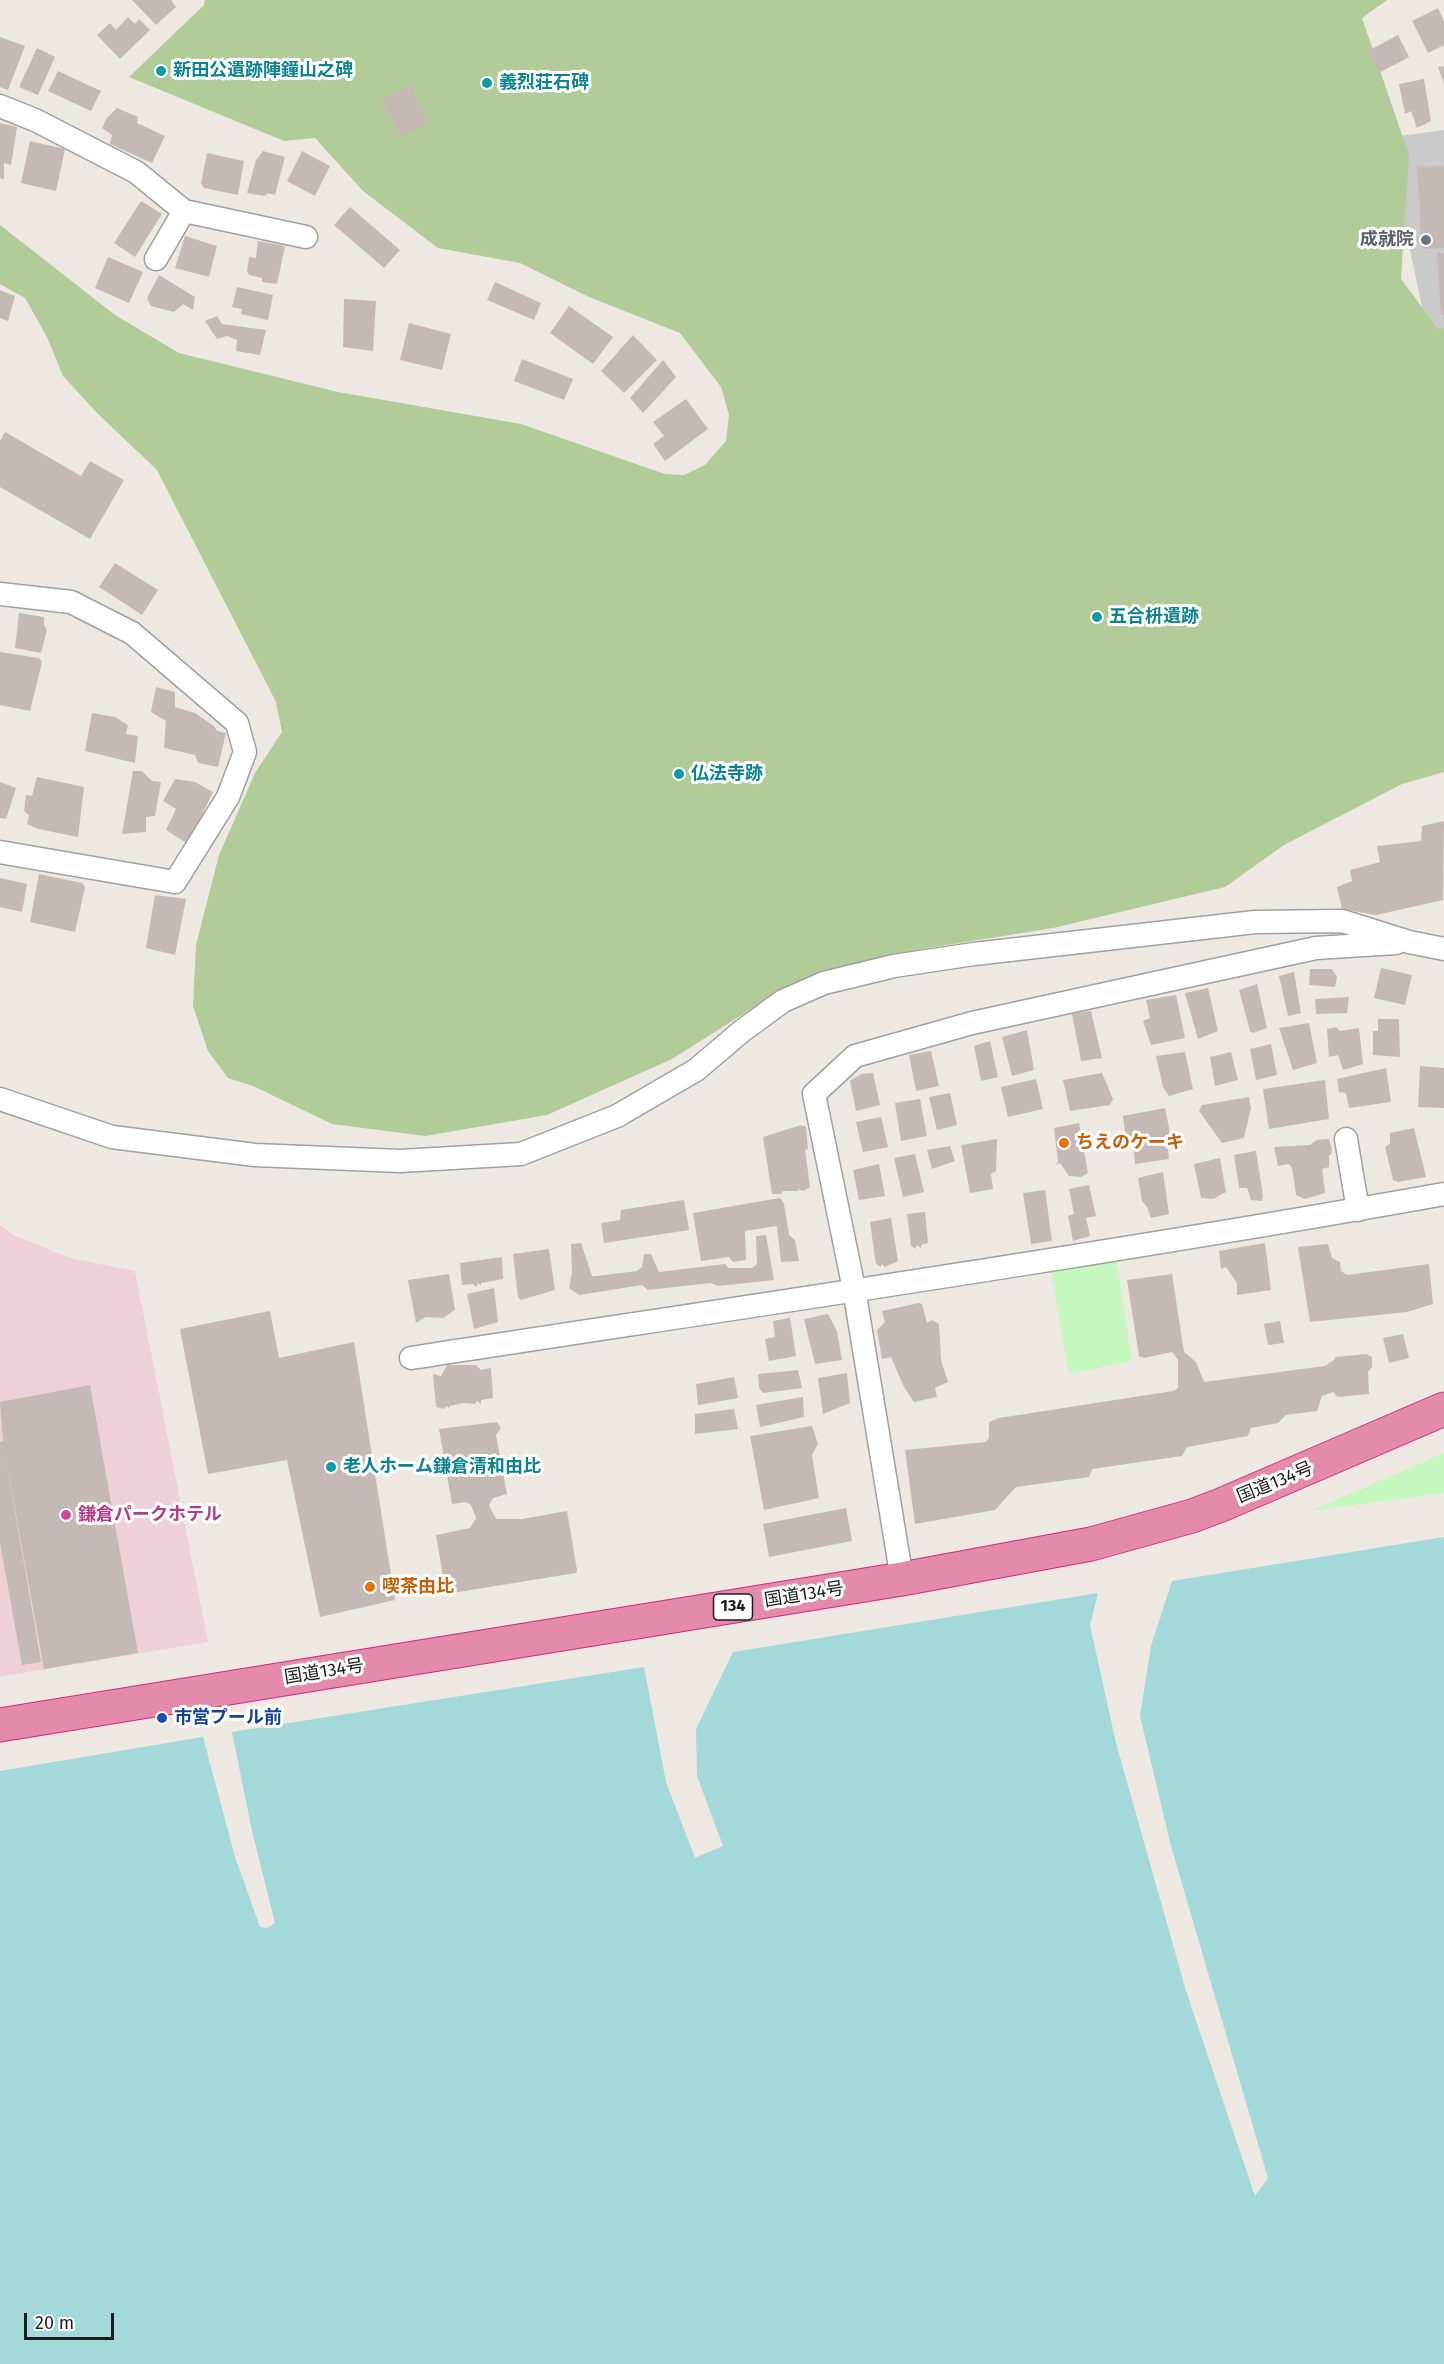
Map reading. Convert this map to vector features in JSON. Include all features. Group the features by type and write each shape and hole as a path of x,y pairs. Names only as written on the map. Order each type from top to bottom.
{"highway":[{"name":"国道134号","path":"0,1725 902,1579 1091,1544 1192,1516 1327,1462 1444,1409"}],"street":[{"path":"0,106 35,120 135,172 184,212 306,237"},
{"path":"156,260 184,212"},
{"path":"0,594 71,602 132,633 237,723 245,752 228,797 175,882 0,852"},
{"path":"0,1099 112,1137 255,1155 400,1161 521,1154 617,1116 666,1088 696,1070 742,1030 783,1001 824,983 884,969 974,954 1255,922 1342,921 1409,942 1444,949"},
{"path":"902,1579 855,1289 814,1094 855,1056 972,1023 1316,948 1409,942"},
{"path":"1346,1138 1358,1209"},
{"path":"411,1358 1193,1238 1444,1194"}],"shaded area":[{"name":"成就院","path":"1444,130 1444,341 1430,344 1386,138"},
{"path":"0,1225 13,1235 70,1258 135,1271 208,1642 0,1677"}],"green space":[{"path":"205,0 1387,0 1362,18 1409,155 1401,279 1438,329 1444,328 1444,772 1402,784 1284,845 1225,887 1053,928 922,949 794,982 672,1059 547,1115 425,1136 332,1124 253,1086 228,1078 208,1051 193,1006 196,945 219,855 255,773 282,732 276,702 157,470 97,413 63,376 47,337 25,298 0,284 0,225 115,315 179,353 338,392 521,424 665,474 684,475 705,465 726,441 729,415 721,387 680,333 589,297 520,263 438,248 363,191 315,138 284,141 129,77 204,5"},
{"path":"1116,1260 1132,1361 1069,1374 1051,1271"},
{"path":"1444,1453 1444,1493 1310,1511"}],"water":[{"path":"1444,1537 1444,2364 0,2364 0,1771 203,1737 235,1857 260,1927 267,1928 275,1923 252,1831 232,1732 644,1667 666,1782 695,1858 723,1846 697,1776 696,1729 733,1652 1098,1593 1090,1625 1116,1743 1186,1991 1255,2196 1268,2178 1171,1846 1140,1716 1151,1646 1172,1581"}],"building":[{"path":"132,0 171,0 176,7 156,25"},
{"path":"1438,8 1444,22 1444,45 1428,53 1412,21"},
{"path":"128,17 135,24 139,19 150,30 120,59 97,35 110,23 116,30"},
{"path":"1398,35 1409,57 1379,73 1368,51"},
{"path":"0,37 25,46 8,90 0,87"},
{"path":"37,48 55,57 38,95 19,87"},
{"path":"1444,66 1444,84 1438,67"},
{"path":"58,71 101,91 91,111 48,91"},
{"path":"1424,79 1431,121 1417,128 1411,111 1405,114 1399,84"},
{"path":"410,85 428,123 399,137 381,100"},
{"path":"117,108 138,117 137,123 165,136 152,163 110,144 112,135 102,128 106,119"},
{"path":"0,123 17,127 11,165 4,163 4,179 0,178"},
{"path":"30,141 65,149 56,191 21,183"},
{"path":"263,151 285,157 275,195 267,193 267,197 265,193 265,196 247,193 256,160"},
{"path":"302,151 330,166 315,196 287,181"},
{"path":"207,153 244,161 238,195 204,188 201,183"},
{"path":"1444,166 1444,248 1422,249 1417,167"},
{"path":"141,201 162,214 135,257 114,243"},
{"path":"350,207 400,250 384,268 334,225"},
{"path":"185,236 217,246 209,277 175,268"},
{"path":"258,241 285,246 277,284 262,282 262,278 249,275 247,271 249,257 256,258"},
{"path":"1437,253 1444,253 1444,315 1441,315"},
{"path":"108,257 143,272 129,303 95,288"},
{"path":"159,275 195,297 193,310 183,304 174,312 151,306 147,298"},
{"path":"495,282 541,303 534,320 487,300"},
{"path":"237,287 273,295 268,320 241,314 242,309 232,307"},
{"path":"0,290 15,296 8,321 0,318"},
{"path":"344,299 376,301 373,351 343,347"},
{"path":"569,306 613,337 593,364 550,333"},
{"path":"217,316 222,324 266,330 260,355 236,351 237,340 227,336 217,339 205,321"},
{"path":"409,323 451,334 442,370 400,360"},
{"path":"633,335 657,360 624,393 601,371"},
{"path":"522,359 573,379 564,400 514,381"},
{"path":"663,360 676,377 643,413 630,398"},
{"path":"686,399 708,429 665,461 653,444 664,436 653,422"},
{"path":"5,432 81,476 90,461 124,480 90,539 0,487 0,441"},
{"path":"115,563 158,590 142,615 99,587"},
{"path":"19,613 44,617 47,630 41,653 15,648"},
{"path":"0,652 39,658 42,662 30,711 0,705"},
{"path":"156,687 175,692 175,707 195,713 214,726 217,731 226,733 218,767 198,763 195,755 164,748 166,721 151,712"},
{"path":"92,713 115,717 128,725 126,734 138,736 135,763 85,751"},
{"path":"133,771 142,771 152,781 161,782 155,816 146,817 146,832 122,834"},
{"path":"37,777 84,787 78,837 38,829 27,824 29,815 24,811 26,795 32,796"},
{"path":"175,779 195,782 213,792 188,844 166,830 176,809 163,801"},
{"path":"0,782 16,788 6,819 0,818"},
{"path":"1444,821 1443,900 1376,915 1342,909 1337,887 1352,881 1350,870 1380,862 1377,846 1421,841 1422,826"},
{"path":"39,874 82,883 85,887 75,932 30,922"},
{"path":"0,878 27,884 22,912 0,907"},
{"path":"155,895 186,899 175,955 146,948"},
{"path":"1381,968 1412,975 1405,1005 1374,998"},
{"path":"1310,969 1332,969 1337,977 1335,987 1309,985"},
{"path":"1294,972 1301,1013 1288,1016 1279,976"},
{"path":"1257,984 1267,1028 1253,1033 1250,1031 1239,990"},
{"path":"1208,988 1218,1031 1198,1039 1185,993"},
{"path":"1176,995 1185,1038 1151,1045 1143,1021 1150,1018 1146,1000"},
{"path":"1349,997 1347,1013 1316,1014 1315,999"},
{"path":"1091,1011 1102,1058 1081,1061 1072,1014"},
{"path":"1378,1019 1399,1019 1400,1057 1373,1055 1373,1031 1378,1031"},
{"path":"1309,1023 1317,1063 1293,1070 1279,1028"},
{"path":"1336,1027 1340,1031 1359,1028 1363,1064 1343,1070 1338,1055 1329,1057 1327,1029"},
{"path":"1027,1030 1034,1070 1012,1076 1002,1037"},
{"path":"990,1041 998,1077 981,1081 974,1046"},
{"path":"1271,1044 1277,1075 1256,1080 1250,1049"},
{"path":"931,1051 939,1086 916,1091 909,1055"},
{"path":"1185,1052 1193,1089 1169,1096 1163,1087 1156,1056"},
{"path":"1231,1052 1238,1080 1215,1086 1210,1057"},
{"path":"1420,1066 1444,1068 1444,1108 1418,1107"},
{"path":"1386,1068 1391,1102 1349,1108 1346,1093 1339,1092 1337,1079"},
{"path":"873,1073 880,1105 856,1111 850,1081 861,1074"},
{"path":"1102,1073 1113,1099 1110,1105 1070,1111 1063,1080"},
{"path":"1036,1079 1043,1109 1008,1117 1001,1087"},
{"path":"1325,1080 1329,1119 1269,1129 1263,1089"},
{"path":"950,1093 957,1125 937,1130 929,1097"},
{"path":"1249,1097 1251,1108 1244,1138 1222,1143 1199,1111 1202,1105"},
{"path":"920,1099 927,1136 901,1141 895,1103"},
{"path":"1165,1108 1172,1143 1167,1143 1169,1159 1135,1164 1133,1141 1126,1138 1123,1116"},
{"path":"881,1117 888,1147 863,1152 856,1122"},
{"path":"1079,1123 1088,1173 1081,1177 1069,1176 1060,1163 1055,1165 1058,1162 1054,1128"},
{"path":"801,1125 806,1127 808,1149 805,1150 810,1187 803,1191 798,1189 798,1191 772,1194 763,1137"},
{"path":"1414,1128 1426,1177 1398,1182 1393,1180 1385,1147 1390,1144 1390,1133"},
{"path":"997,1139 996,1171 991,1174 993,1189 970,1193 961,1145"},
{"path":"1329,1139 1332,1149 1329,1155 1329,1167 1322,1169 1325,1193 1305,1199 1296,1195 1292,1168 1289,1164 1278,1166 1274,1147 1310,1145 1317,1140"},
{"path":"950,1146 955,1161 932,1169 927,1150"},
{"path":"1256,1151 1262,1201 1251,1200 1247,1188 1239,1188 1234,1155"},
{"path":"915,1154 924,1192 903,1197 894,1158"},
{"path":"1220,1158 1226,1192 1213,1199 1201,1198 1194,1164"},
{"path":"879,1164 885,1196 859,1200 853,1170"},
{"path":"1163,1172 1169,1214 1151,1218 1142,1201 1138,1178"},
{"path":"1089,1185 1096,1216 1086,1218 1090,1236 1073,1241 1068,1216 1074,1214 1069,1189"},
{"path":"1045,1190 1052,1241 1031,1244 1023,1193"},
{"path":"780,1198 784,1204 789,1235 795,1240 799,1261 781,1262 777,1226 745,1231 746,1260 733,1262 729,1257 701,1261 693,1213"},
{"path":"684,1200 689,1230 604,1243 601,1223 620,1220 621,1210"},
{"path":"925,1212 928,1243 921,1245 921,1248 916,1245 916,1249 911,1246 907,1214"},
{"path":"891,1218 898,1261 885,1267 881,1264 881,1267 876,1264 870,1222"},
{"path":"766,1235 774,1280 718,1286 711,1283 648,1290 642,1285 579,1295 569,1288 572,1272 571,1244 581,1243 592,1276 596,1276 637,1271 642,1267 644,1254 651,1254 659,1272 725,1264 728,1268 752,1268 757,1264 756,1236"},
{"path":"1265,1243 1271,1290 1237,1295 1237,1283 1226,1267 1221,1269 1219,1251"},
{"path":"1328,1244 1332,1258 1340,1262 1341,1271 1347,1275 1429,1264 1433,1304 1407,1312 1310,1322 1298,1247"},
{"path":"549,1249 555,1290 521,1300 518,1297 513,1254"},
{"path":"502,1257 503,1279 481,1283 481,1286 478,1283 476,1287 473,1284 462,1285 460,1263"},
{"path":"449,1274 455,1310 443,1318 426,1317 416,1323 408,1280"},
{"path":"1172,1274 1184,1352 1196,1362 1204,1382 1325,1366 1335,1357 1366,1354 1372,1357 1372,1367 1368,1372 1369,1394 1338,1397 1333,1392 1322,1396 1317,1411 1286,1415 1278,1423 1251,1428 1248,1436 1187,1447 1182,1456 1092,1469 1089,1477 1016,1487 995,1510 915,1524 905,1450 986,1442 989,1438 989,1422 999,1418 1173,1391 1178,1388 1178,1360 1172,1352 1144,1358 1139,1356 1127,1280"},
{"path":"494,1288 498,1322 474,1329 467,1294"},
{"path":"922,1304 927,1323 932,1320 939,1324 941,1360 948,1382 935,1388 937,1397 914,1402 904,1387 891,1357 882,1359 877,1330 885,1322 882,1311"},
{"name":"老人ホーム鎌倉清和由比","path":"270,1311 279,1358 354,1342 395,1600 320,1617 287,1460 208,1474 180,1329"},
{"path":"828,1314 837,1331 842,1360 815,1364 804,1319"},
{"path":"790,1318 796,1356 769,1361 765,1339 775,1337 773,1321"},
{"path":"1280,1321 1284,1343 1268,1345 1264,1324"},
{"path":"1403,1334 1409,1358 1389,1363 1383,1338"},
{"path":"447,1365 476,1365 481,1370 491,1368 493,1398 481,1400 481,1404 477,1401 475,1404 463,1403 449,1408 446,1406 444,1409 436,1407 433,1374 441,1376"},
{"path":"798,1370 802,1388 763,1393 759,1388 758,1374"},
{"path":"847,1373 850,1403 823,1414 818,1378"},
{"path":"734,1377 738,1398 698,1405 696,1384"},
{"path":"90,1385 138,1653 44,1669 4,1448 41,1662 22,1665 0,1543 0,1442 3,1441 0,1402"},
{"path":"803,1397 804,1417 760,1427 756,1405"},
{"path":"734,1409 738,1429 695,1434 695,1414"},
{"path":"497,1422 501,1428 496,1435 507,1494 493,1498 489,1505 496,1519 522,1519 567,1511 577,1570 576,1573 446,1594 436,1535 470,1528 476,1518 471,1505 466,1502 452,1504 439,1429"},
{"path":"812,1426 818,1444 812,1455 819,1498 764,1510 750,1436"},
{"path":"846,1508 852,1541 769,1557 763,1524"}],"place":[{"name":"新田公遺跡陣鐘山之碑","path":"161,71"},
{"name":"義烈荘石碑","path":"487,83"},
{"name":"成就院","path":"1426,240"},
{"name":"五合枡遺跡","path":"1097,617"},
{"name":"仏法寺跡","path":"679,774"},
{"name":"ちえのケーキ","path":"1064,1143"},
{"name":"老人ホーム鎌倉清和由比","path":"331,1467"},
{"name":"鎌倉パークホテル","path":"66,1515"},
{"name":"喫茶由比","path":"370,1587"},
{"name":"市営プール前","path":"162,1718"}]}
